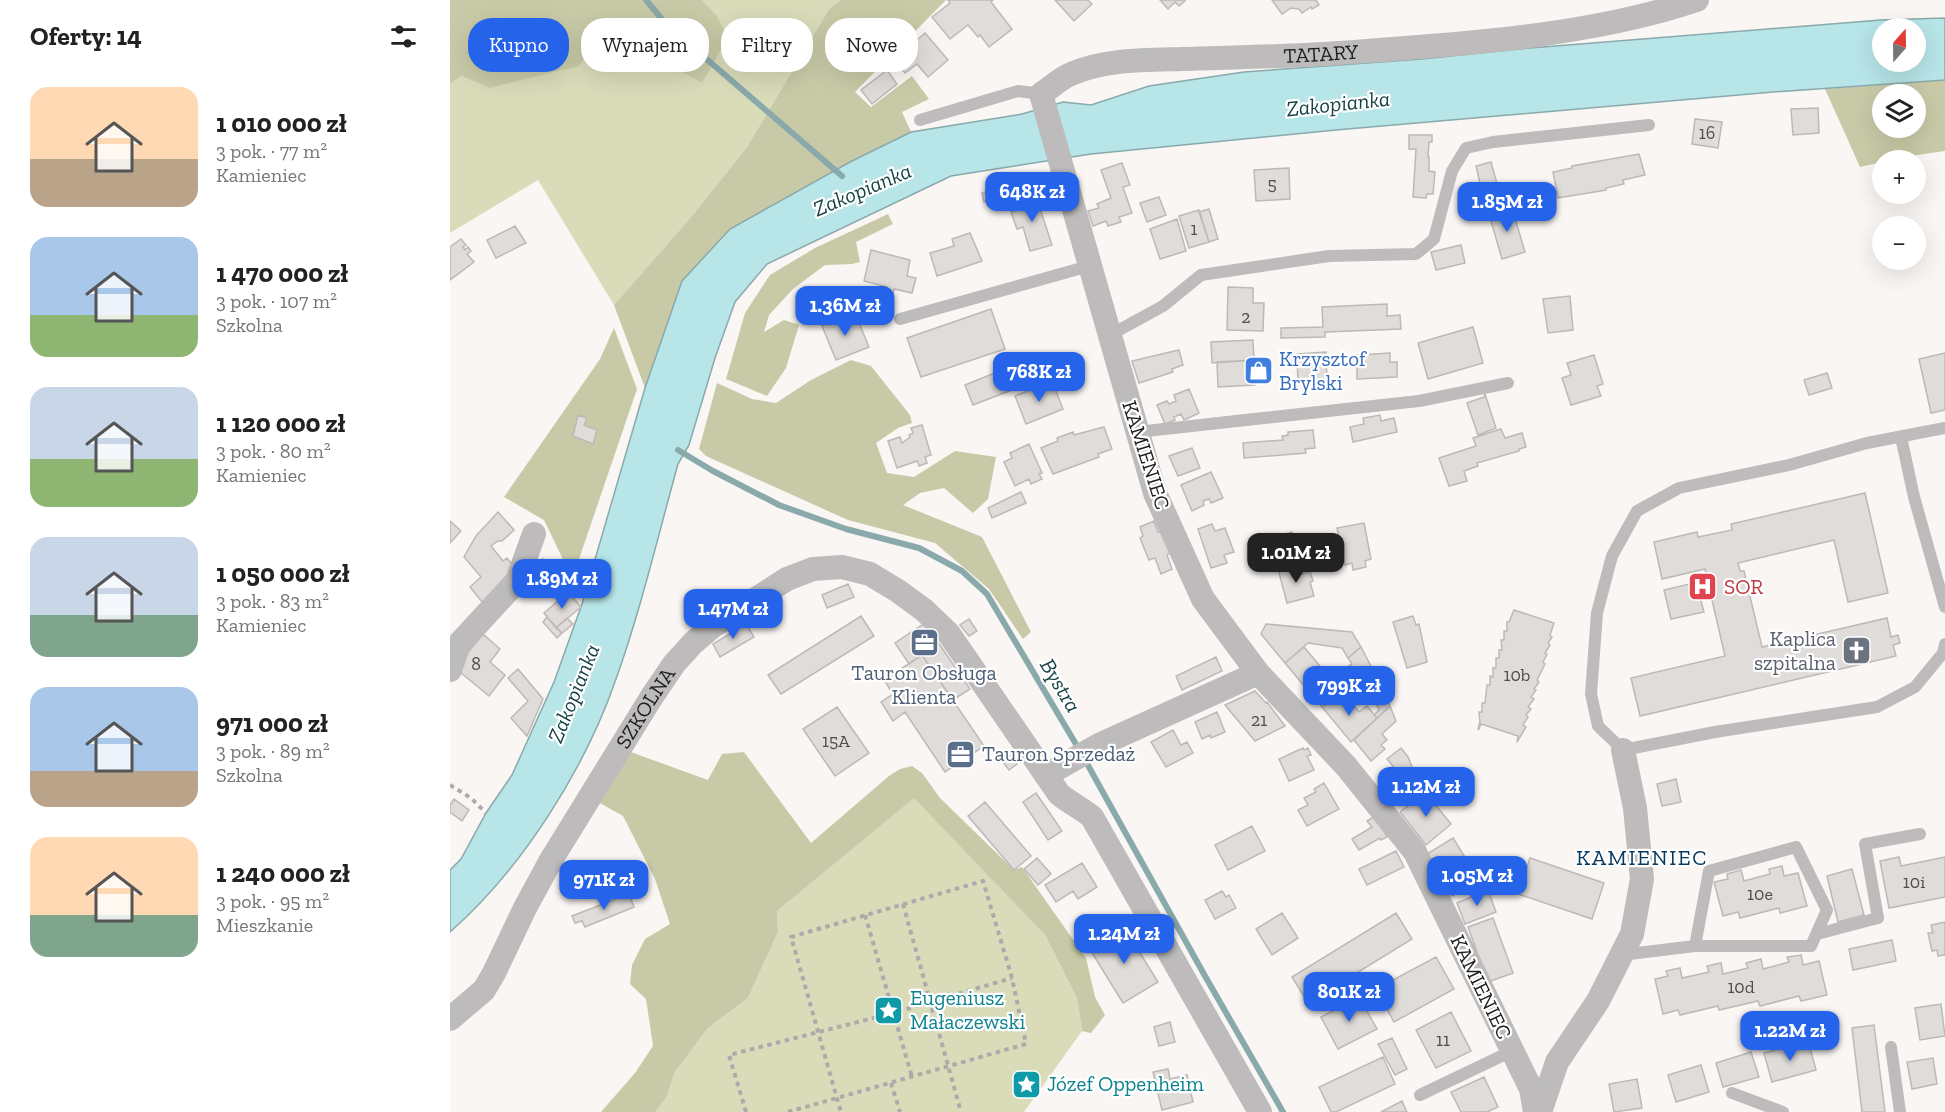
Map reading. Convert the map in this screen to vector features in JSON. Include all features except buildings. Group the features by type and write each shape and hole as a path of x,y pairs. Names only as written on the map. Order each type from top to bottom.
{"street":[{"name":"TATARY","path":"1043,100 1053,83 1071,74 1126,61 1336,54 1459,43 1551,33 1657,6 1697,0"},
{"name":"KAMIENIEC","path":"1043,100 1155,493 1203,599 1258,673 1346,766 1415,852 1531,1089 1535,1112"},
{"path":"450,670 459,645 517,581 534,534"},
{"name":"SZKOLNA","path":"450,1019 484,990 551,860 674,664 713,626 787,579 813,569 842,567 870,574 924,610 949,634 1056,770 1059,794 1092,817 1260,1112"},
{"path":"1056,770 1099,746 1258,673"},
{"path":"1540,1112 1557,1062 1598,1001 1632,934 1642,879 1635,808 1623,750"}],"lane":[{"path":"920,120 1018,91 1043,100"},
{"path":"1110,335 1163,306 1201,275 1329,256 1416,254 1434,239 1452,171 1466,148 1493,142 1649,125"},
{"path":"900,319 1089,266"},
{"path":"1137,432 1419,401 1508,382"},
{"path":"1945,428 1867,443 1789,465 1679,488 1637,511 1612,556 1597,612 1591,694 1598,726 1623,750 1715,732 1877,707 1915,687 1943,653 1945,644"},
{"path":"1901,437 1945,607"},
{"path":"1817,934 1878,918 1865,844 1920,834"},
{"path":"1621,955 1695,946 1811,946 1827,909 1796,847 1709,871 1695,946"},
{"path":"1891,1047 1900,1112"},
{"path":"1420,1095 1512,1051"},
{"path":"1732,1093 1783,1112"}],"path":[{"path":"450,785 471,798 486,813"},
{"path":"789,1112 837,1097 1026,1044 1012,978 982,881 791,937 837,1097 841,1112"},
{"path":"903,904 961,1112"},
{"path":"865,915 912,1077"},
{"path":"746,1112 729,1055 1012,978"},
{"path":"891,1083 900,1112"}],"green space":[{"path":"450,0 702,0 721,24 721,49 709,71 709,18 581,18 581,63 579,66 569,68 569,18 468,18 468,72 554,72 489,88 462,76 450,84"},
{"path":"702,0 840,0 829,9 813,36 813,18 721,18 721,72 792,72 747,147 692,216 614,305 538,180 450,233 450,84 462,76 489,88 517,72 569,72 569,43 581,36 581,72 709,72 709,24 716,15"},
{"path":"840,0 946,0 918,28 918,18 825,18 825,72 875,72 855,92 871,107 912,76 929,99 902,112 911,132 850,162 730,230 682,281 645,388 614,305 692,216 747,147 792,72 813,72 813,36 829,9"},
{"path":"682,72 708,72 702,83"},
{"path":"1945,80 1945,151 1926,154 1926,150 1872,150 1872,164 1860,167 1825,89 1872,85 1872,138 1926,138 1926,84 1892,84"},
{"path":"888,214 893,224 856,242 860,262 825,265 793,289 769,315 764,332 784,320 799,325 786,368 767,396 726,379 745,313 770,275 815,248"},
{"path":"614,328 637,389 577,565 568,570 544,520 504,497 600,359"},
{"path":"851,360 871,366 910,415 912,423 898,428 876,443 887,473 914,477 955,451 996,457 988,499 973,513 944,488 920,493 903,505 982,537 1031,632 1023,639 989,589 935,543 848,520 706,456 699,449 717,383 752,399 776,403 811,380"},
{"path":"628,751 708,780 722,754 744,752 811,843 889,776 900,769 912,766 922,773 940,798 1014,870 1022,867 1086,958 1095,997 1105,1015 1091,1033 1082,1031 1077,998 1045,935 914,798 777,911 778,932 748,998 708,1028 675,1072 666,1098 655,1112 601,1112 635,1073 653,1046 646,999 630,984 632,965 645,939 670,924 655,879 623,816 598,802"},
{"path":"914,797 1045,935 1077,998 1082,1031 1024,1112 655,1112 666,1098 675,1072 708,1028 748,998 778,932 777,911"}],"water":[{"name":"Zakopianka","path":"1945,18 1945,80 1773,92 1091,154 951,176 767,264 735,302 715,358 689,445 678,464 625,653 603,713 587,748 569,782 526,848 477,907 450,932 450,870 461,859 486,813 512,775 554,682 582,604 645,388 682,281 730,229 850,162 911,132 1022,114 1063,102 1091,105 1149,86 1244,72 1422,59 1872,21 1872,72 1926,72 1926,19"}],"waterway":[{"name":"Zakopianka","path":"646,0 666,24 842,176"},
{"name":"Bystra","path":"678,450 779,505 846,529 919,548 962,571 987,594 1080,751"},
{"name":"Bystra","path":"1085,760 1283,1112"}],"place":[{"name":"Krzysztof Brylski","path":"1258,371"},
{"name":"SOR","path":"1703,587"},
{"name":"Tauron Obsługa Klienta","path":"924,642"},
{"name":"Kaplica szpitalna","path":"1857,651"},
{"name":"Tauron Sprzedaż","path":"961,754"},
{"name":"Eugeniusz Małaczewski","path":"889,1010"},
{"name":"Józef Oppenheim","path":"1026,1084"}],"district":[{"name":"KAMIENIEC","path":"1642,857"}]}
